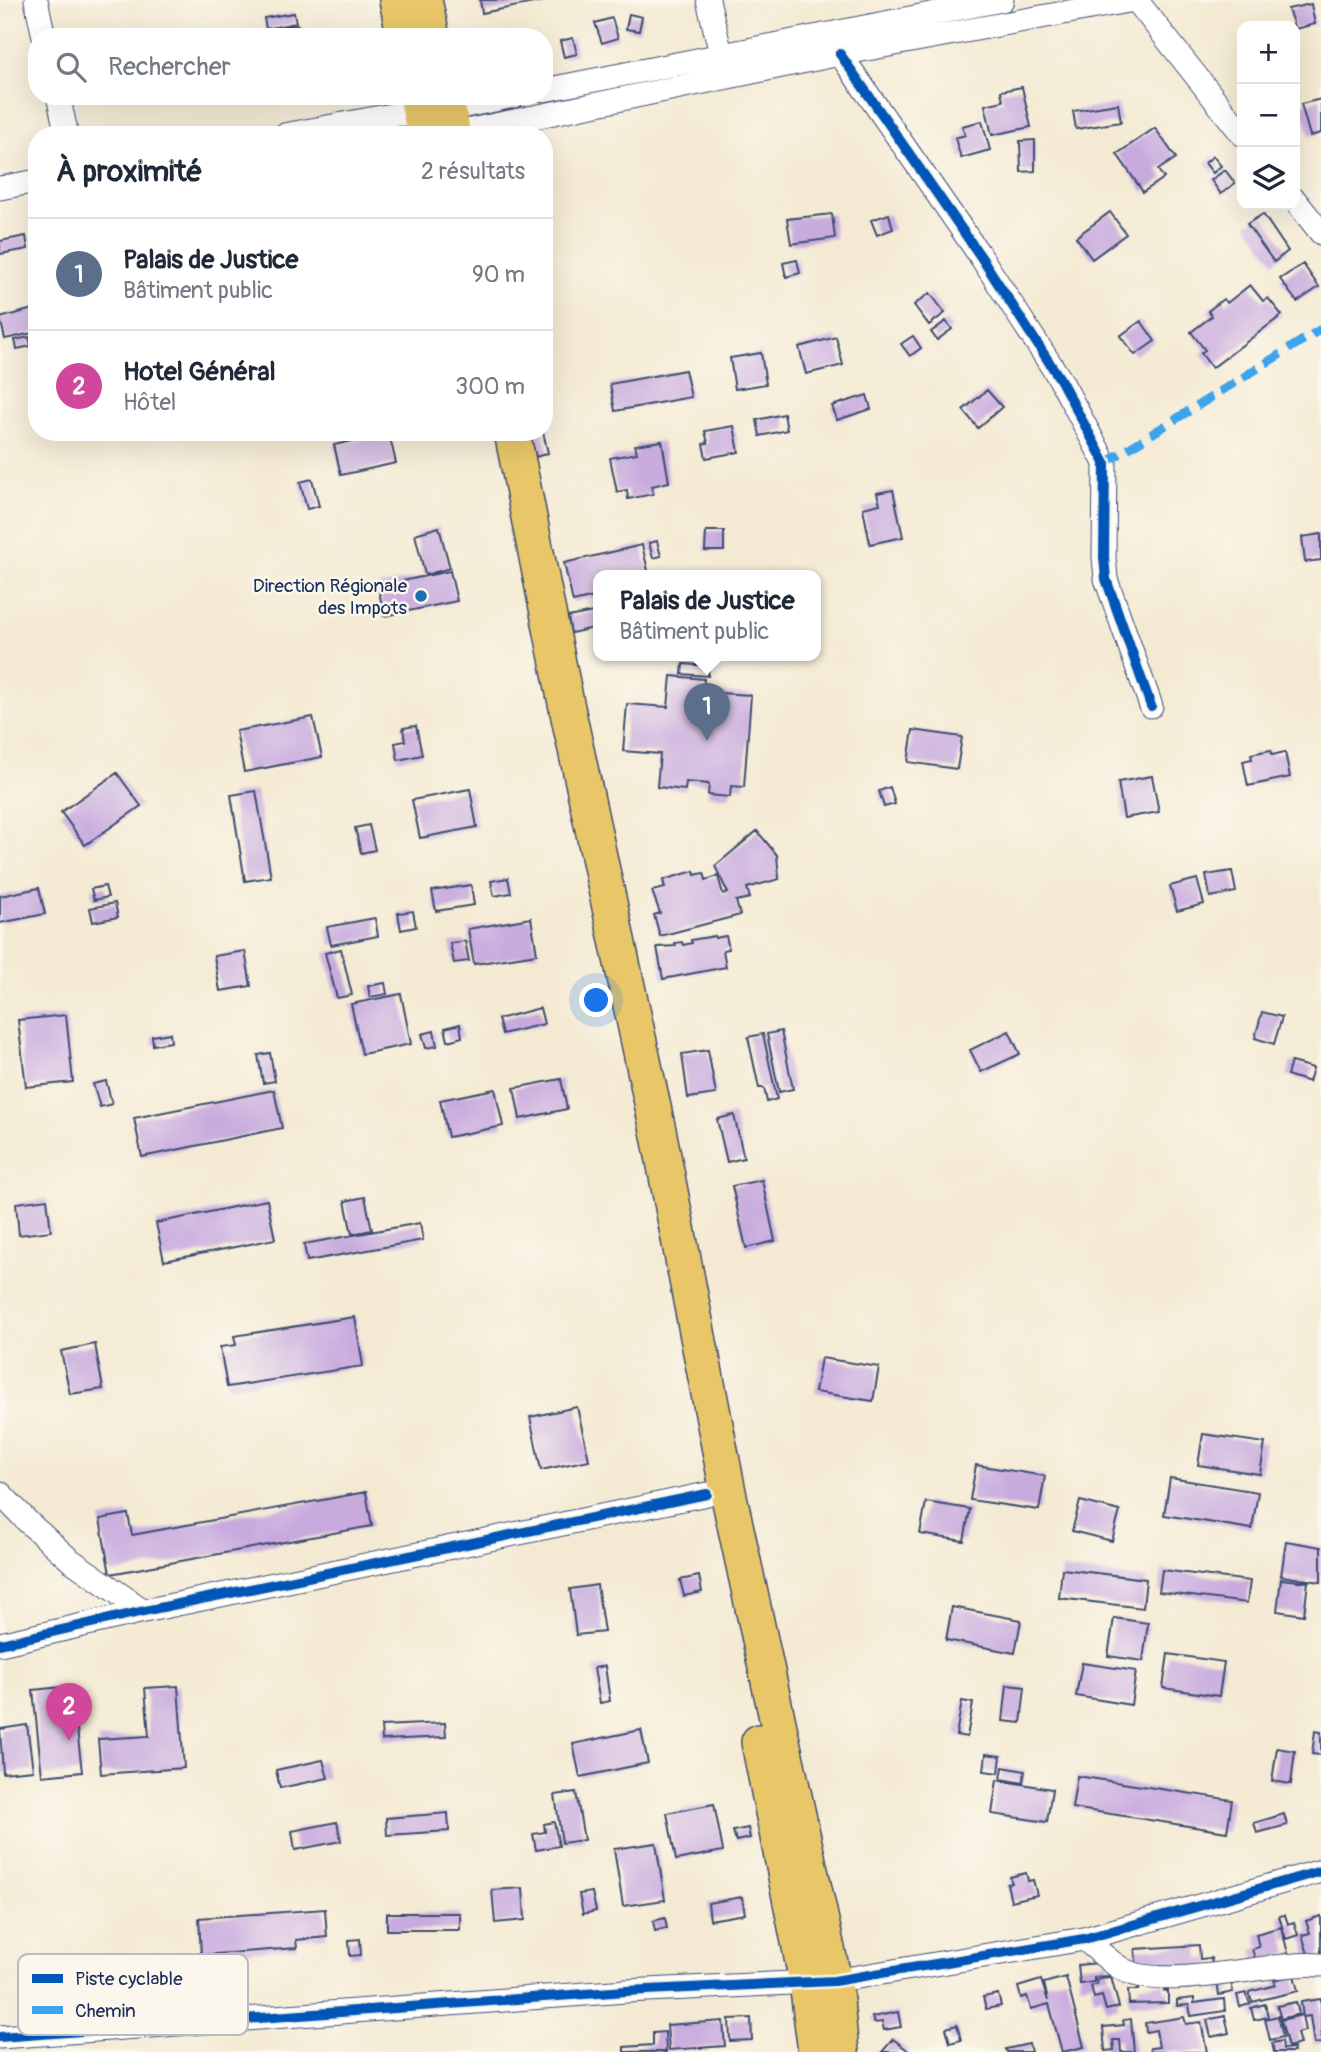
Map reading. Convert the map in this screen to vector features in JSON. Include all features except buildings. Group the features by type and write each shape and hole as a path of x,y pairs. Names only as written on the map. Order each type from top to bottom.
{"highway":[{"path":"397,0 403,28"},
{"path":"424,0 430,28"},
{"path":"490,441 557,705 728,1492 820,1982 816,2052"},
{"path":"513,441 557,705"},
{"path":"649,1138 707,1494 820,1982 841,2052"}],"street":[{"path":"36,0 42,28"},
{"path":"708,0 721,54"},
{"path":"553,88 1002,0"},
{"path":"553,101 840,54 1135,0 1237,128"},
{"path":"840,54 1060,379 1105,463 1104,557 1107,579 1151,706"},
{"path":"60,105 65,126"},
{"path":"433,120 484,105"},
{"path":"373,126 433,120 526,105"},
{"path":"0,188 28,183"},
{"path":"1300,206 1321,233"},
{"path":"0,1493 69,1559 144,1611"},
{"path":"0,1644 144,1611 707,1494"},
{"path":"248,2019 626,1991 820,1982 1084,1939 1321,1871"},
{"path":"1084,1939 1123,1969 1152,1978 1321,1965"},
{"path":"0,2037 27,2035"}],"marked path":[{"path":"1105,463 1321,329"}],"cycle path":[{"path":"840,54 981,257 1060,379 1105,463 1106,579 1151,706"},
{"path":"0,1644 144,1611 707,1494"},
{"path":"248,2019 626,1991 834,1981 1084,1939 1321,1871"},
{"path":"0,2037 27,2035"}],"place":[{"name":"Direction Régionale des Impots","path":"421,596"},
{"name":"Palais de Justice","path":"707,741"},
{"name":"Hotel Général","path":"69,1741"}]}
